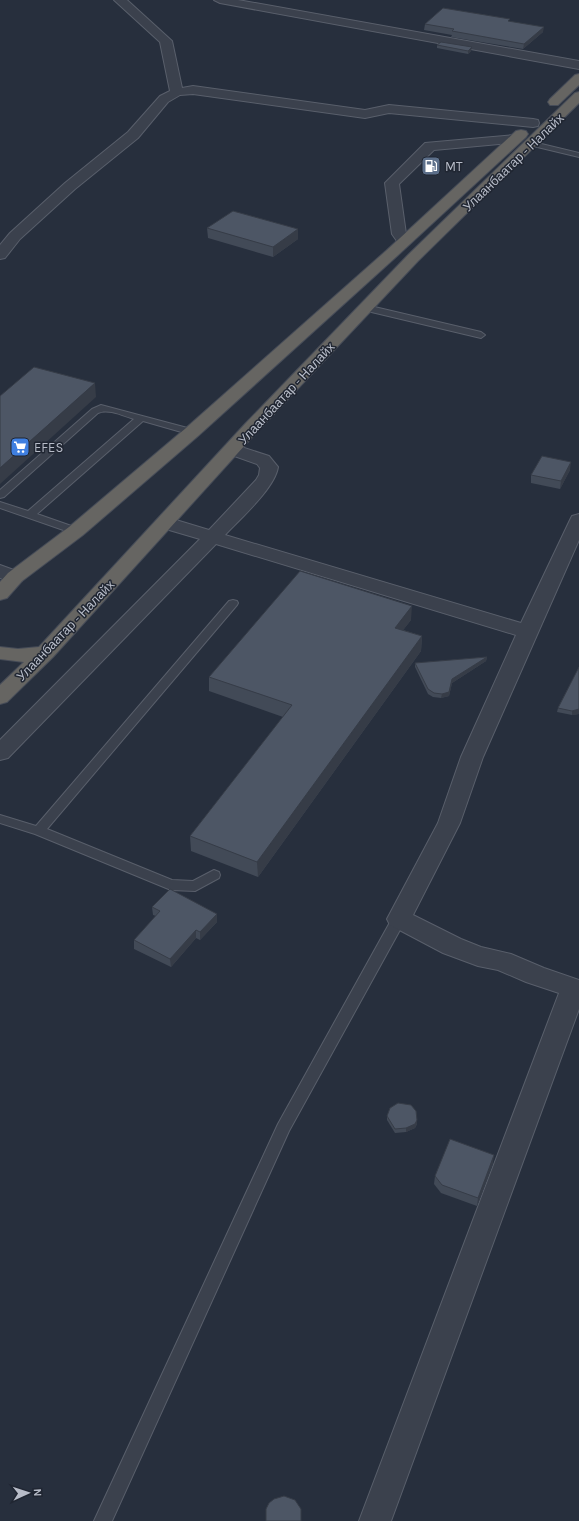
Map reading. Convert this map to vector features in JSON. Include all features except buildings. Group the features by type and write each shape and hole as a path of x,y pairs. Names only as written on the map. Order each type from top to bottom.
{"highway":[{"name":"Улаанбаатар - Налайх","path":"0,594 8,574 76,531 192,432 404,241 579,78"},
{"name":"Улаанбаатар - Налайх","path":"0,697 46,652 166,523 232,449 413,258 579,96"},
{"path":"0,653 26,656 46,652"}],"street":[{"path":"120,0 166,41 177,92"},
{"path":"220,0 579,65"},
{"path":"0,255 15,236 70,186 133,135 164,99 177,92 193,90 365,114 389,109 533,122"},
{"path":"404,241 399,234 392,183 430,146 515,139"},
{"path":"0,753 212,538 268,475 269,467 263,460 232,449"},
{"path":"375,1521 576,989 535,975 502,961 478,956 452,946 399,919 449,823 472,758 552,576 579,520"},
{"path":"166,523 528,632"}],"lane":[{"path":"532,143 579,155"},
{"path":"366,308 481,335"},
{"path":"0,495 95,411 101,408 192,432"},
{"path":"30,516 141,418"},
{"path":"0,505 76,531"},
{"path":"38,831 233,604"},
{"path":"0,819 38,831 171,885 195,886 214,875"},
{"path":"103,1521 283,1128 399,919"}],"place":[{"name":"MT","path":"431,166"},
{"name":"EFES","path":"20,447"}]}
